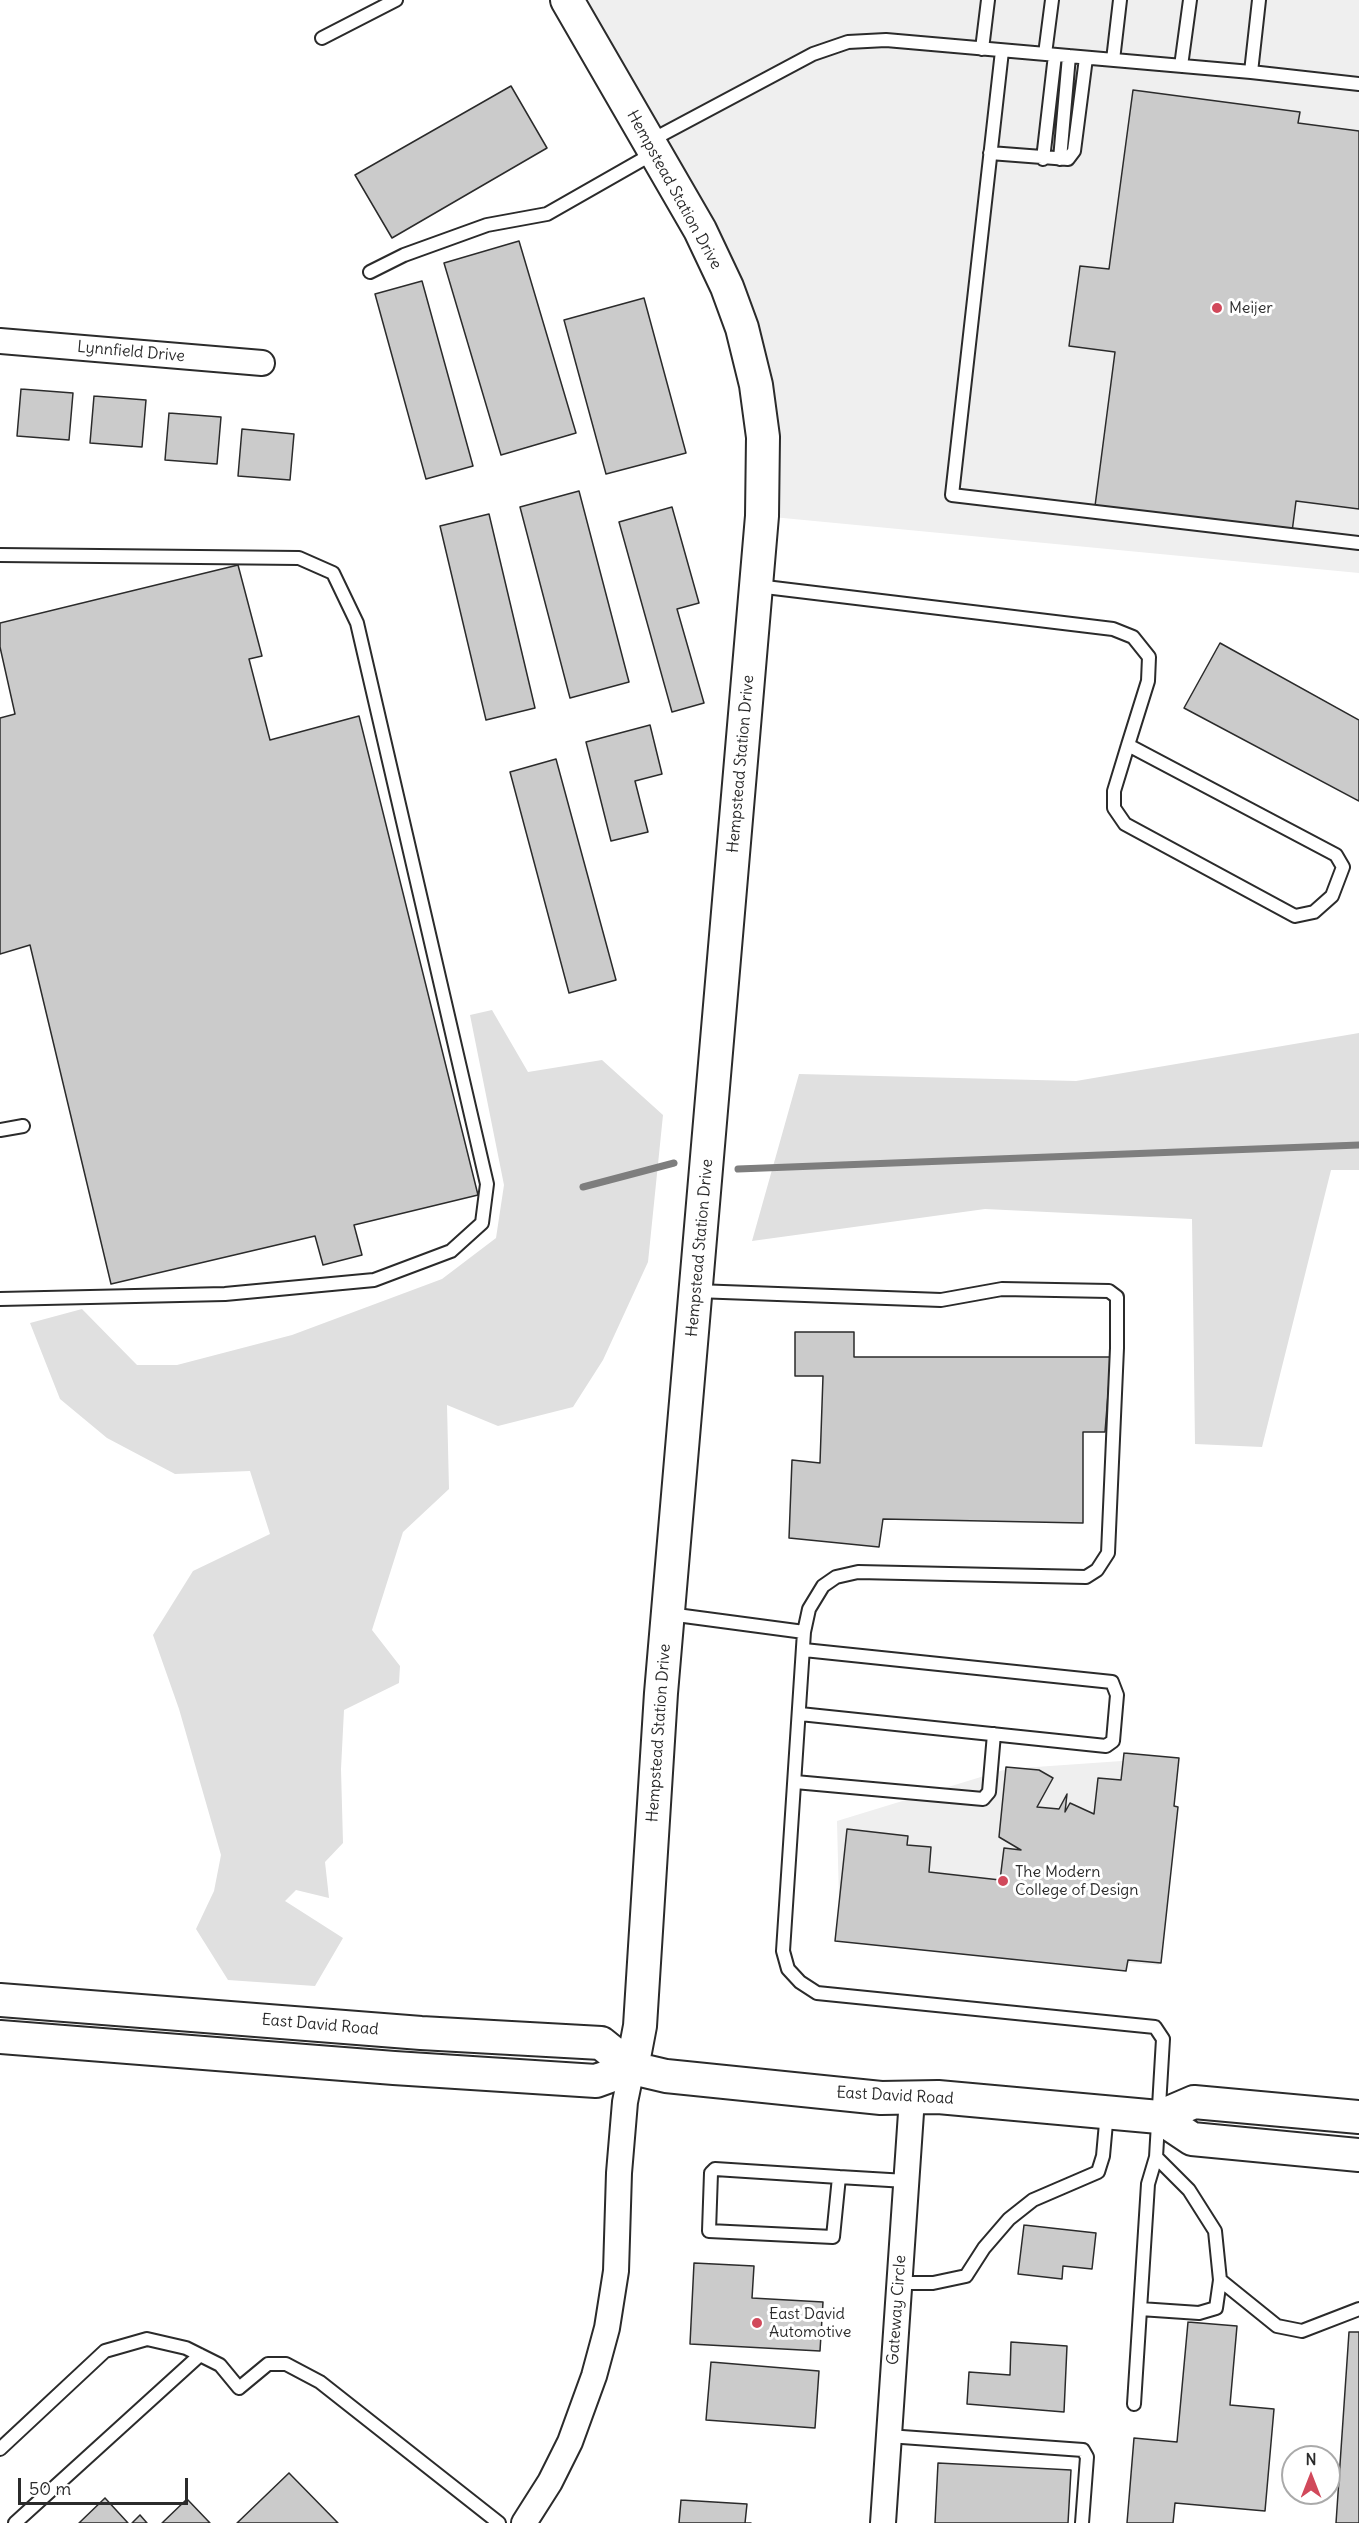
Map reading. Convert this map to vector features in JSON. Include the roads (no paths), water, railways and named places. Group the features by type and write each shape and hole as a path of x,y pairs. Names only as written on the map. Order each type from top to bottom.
{"street":[{"name":"Hempstead Station Drive","path":"524,2523 550,2482 570,2442 594,2376 607,2328 616,2271 619,2174 625,2102 640,2026 668,1614 764,490 763,437 756,385 742,328 727,287 700,230 567,0"},
{"name":"Lynnfield Drive","path":"0,341 262,363"},
{"name":"East David Road","path":"0,2000 421,2032 601,2043 632,2068 666,2076 881,2098 938,2097 1159,2117 1192,2139 1359,2154"},
{"path":"0,2037 373,2067 596,2080 632,2068"},
{"name":"Gateway Circle","path":"883,2523 912,2098"},
{"name":"East David Road","path":"1159,2117 1194,2102 1359,2117"}],"lane":[{"path":"322,38 396,0"},
{"path":"982,49 988,0"},
{"path":"1043,159 1052,0"},
{"path":"1113,60 1120,0"},
{"path":"1181,66 1190,0"},
{"path":"1251,72 1259,0"},
{"path":"370,272 404,255 487,225 547,214 651,147 813,54 848,42 886,40 1251,72 1359,84"},
{"path":"1002,51 952,495 1359,543"},
{"path":"1060,159 1069,56"},
{"path":"990,153 1043,159 1068,159 1074,151 1086,58"},
{"path":"0,555 299,558 333,573 357,623 487,1184 482,1223 451,1251 374,1280 225,1294 0,1299"},
{"path":"756,585 1113,629 1133,637 1149,657 1148,681 1128,745 1114,791 1114,808 1125,824 1295,916 1314,912 1332,896 1343,867 1336,855 1128,745"},
{"path":"0,1130 23,1126"},
{"path":"696,1291 941,1300 1002,1289 1097,1290 1109,1291 1117,1297 1108,1554 1097,1570 1086,1577 858,1572 836,1576 822,1586 809,1609 804,1632 783,1951 788,1970 800,1982 817,1993 1155,2026 1163,2039 1159,2117 1156,2157 1148,2184 1134,2404"},
{"path":"668,1614 804,1632"},
{"path":"800,1714 1106,1746 1113,1741 1117,1695 1112,1682 804,1650"},
{"path":"795,1782 983,1799 989,1792 994,1734"},
{"path":"899,2283 933,2283 966,2276 996,2233 1033,2200 1098,2172 1103,2156 1107,2112"},
{"path":"1140,2309 1199,2313 1216,2308 1220,2280 1215,2231 1189,2190 1156,2157"},
{"path":"839,2177 833,2237 709,2230 711,2174 715,2169 906,2181"},
{"path":"1220,2280 1277,2326 1302,2331 1359,2309"},
{"path":"0,2449 105,2351 147,2339 186,2348 220,2365 239,2388 268,2364 286,2364 311,2378 499,2523"},
{"path":"15,2523 200,2355"},
{"path":"888,2436 1083,2450 1087,2457 1082,2523"}],"waterway":[{"path":"738,1169 1359,1145"},
{"path":"583,1187 674,1163"}],"place":[{"name":"Meijer","path":"1217,308"},
{"name":"The Modern College of Design","path":"1003,1881"},
{"name":"East David Automotive","path":"757,2323"}]}
